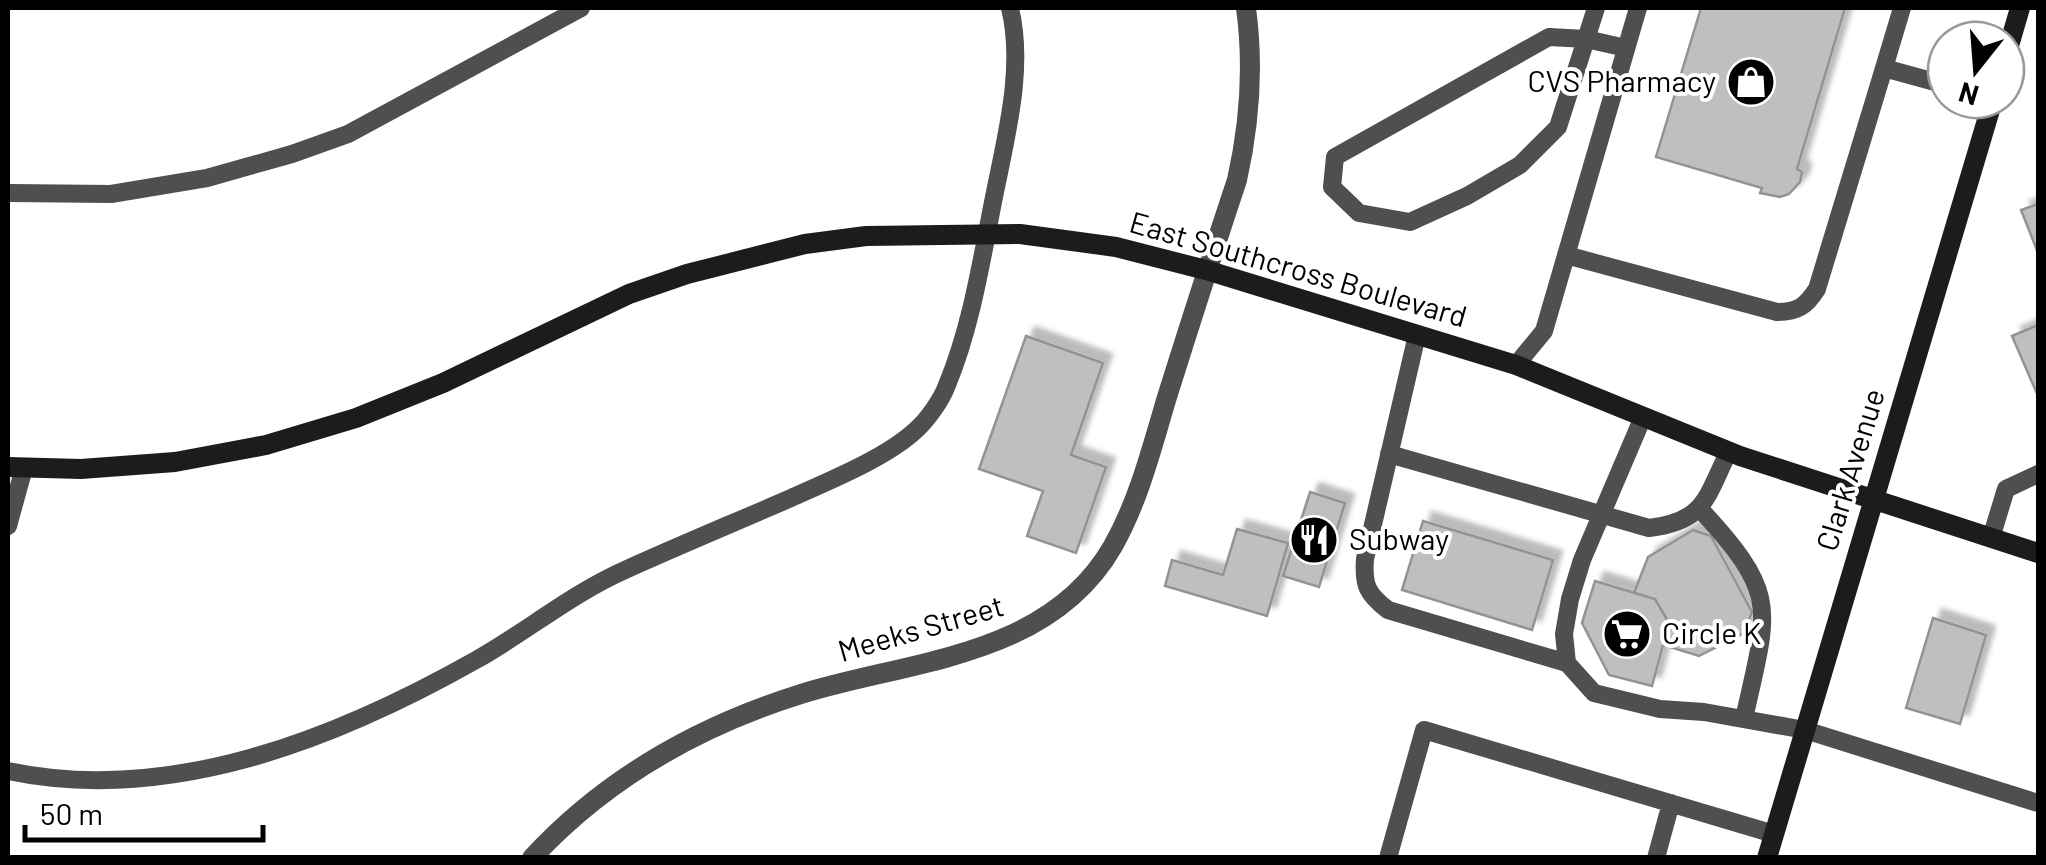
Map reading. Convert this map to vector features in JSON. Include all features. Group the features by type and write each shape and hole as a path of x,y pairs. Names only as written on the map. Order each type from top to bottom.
{"main road":[{"name":"Clark Avenue","path":"1767,858 1987,120"},
{"name":"East Southcross Boulevard","path":"16,468 81,470 175,462 266,445 374,411 579,315 687,274 805,244 850,238 1020,234 1116,247 1206,270 1516,365 1729,451 2038,553"}],"street":[{"name":"Meeks Street","path":"532,858 590,802 652,759 715,726 800,694 987,646 1031,626 1070,597 1112,547 1140,484 1237,180 1247,134 1252,52 1246,8"}],"lane":[{"path":"8,192 40,196 111,194 207,178 292,154 348,134 581,8"},
{"path":"8,771 51,780 194,774 285,748 477,660 535,620 619,572 854,470 917,429 946,389 977,288 1011,110 1016,31 1010,8"},
{"path":"1596,8 1586,39 1558,127 1520,165 1468,196 1410,222 1359,213 1332,187 1335,157 1549,37 1586,39 1626,48"},
{"path":"1516,365 1544,331 1638,8"},
{"path":"1566,255 1777,312 1793,312 1804,306 1817,289 1902,8"},
{"path":"1884,68 1926,79"},
{"path":"1417,335 1365,559 1363,582 1370,597 1388,610 1567,663 1594,693 1660,709 1704,712 1805,730 2038,803"},
{"path":"1567,663 1564,634 1570,599 1642,417"},
{"path":"1390,454 1649,528 1678,524 1700,509 1729,451"},
{"path":"8,526 16,468"},
{"path":"1991,538 2006,489 2038,474"},
{"path":"1700,509 1750,568 1762,598 1764,626 1744,719"},
{"path":"1388,858 1424,730 1774,834"},
{"path":"1656,858 1671,803"}],"building":[{"name":"CVS Pharmacy","path":"1701,8 1845,8 1797,169 1802,172 1800,182 1789,194 1780,197 1760,193 1762,188 1656,157"},
{"path":"2038,204 2038,253 2021,210"},
{"path":"2038,325 2038,396 2012,336"},
{"path":"1026,336 1103,363 1071,455 1106,467 1076,553 1027,536 1043,491 979,469"},
{"name":"Subway","path":"1310,492 1345,503 1319,587 1283,576"},
{"path":"1423,521 1553,560 1532,630 1402,590"},
{"path":"1237,529 1288,543 1267,616 1165,586 1172,560 1223,575"},
{"name":"Circle K","path":"1693,530 1711,536 1752,612 1744,633 1699,656 1663,645 1669,623 1655,599 1634,593 1648,557"},
{"name":"Circle K","path":"1595,581 1655,599 1669,623 1652,686 1609,675 1582,623"},
{"path":"1933,618 1986,635 1960,724 1906,708"}],"place":[{"name":"CVS Pharmacy","path":"1751,82"},
{"name":"Subway","path":"1314,540"},
{"name":"Circle K","path":"1627,634"}]}
